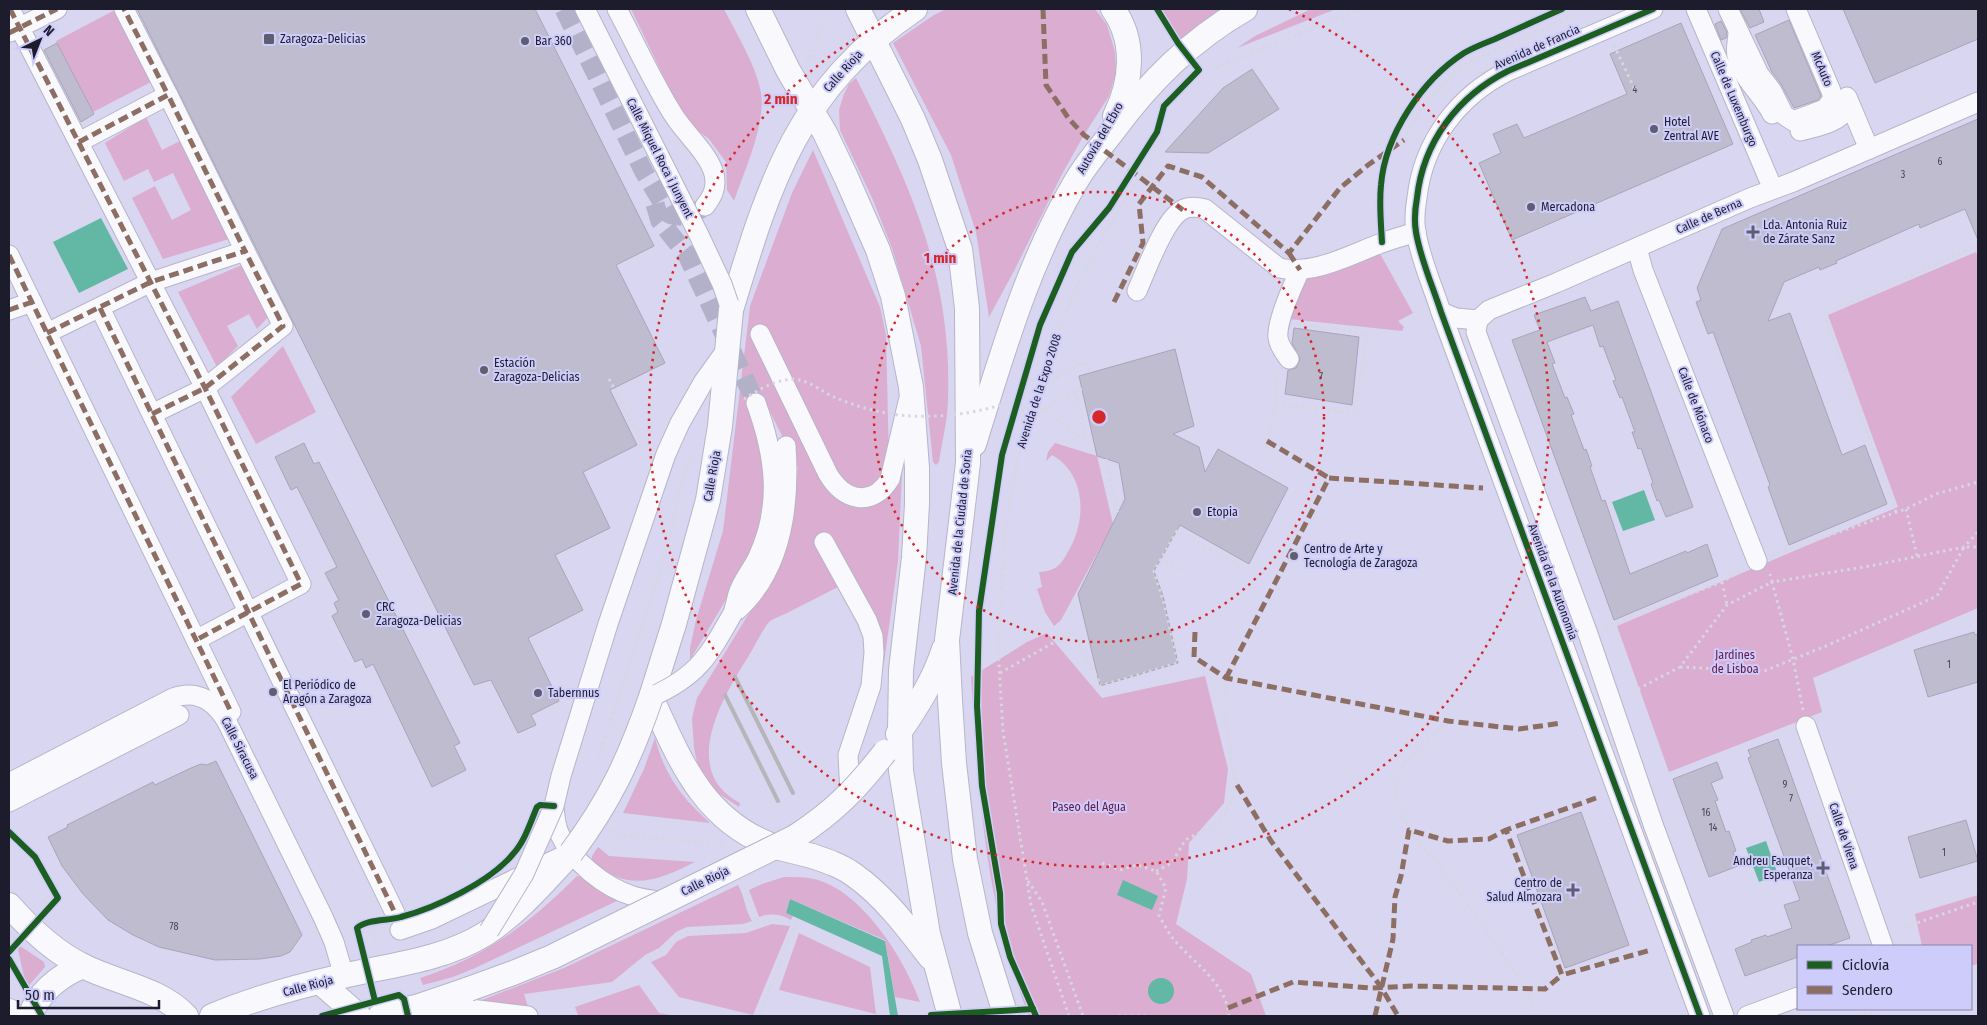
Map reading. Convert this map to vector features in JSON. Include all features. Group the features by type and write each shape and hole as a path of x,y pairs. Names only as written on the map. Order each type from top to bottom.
{"main road":[{"path":"758,9 788,70 825,133 865,217 893,296 911,387 917,459 917,504 914,557 902,670 901,770 928,934 950,1016"},
{"path":"858,9 873,40"},
{"name":"Calle Rioja","path":"212,1016 245,1004 320,982 394,966 442,953 463,945 489,931 521,906 571,853 606,803 627,762 651,697 692,564 708,500 720,426 731,310 772,187 791,144 810,110 839,74 873,40 915,9"},
{"name":"Autovía del Ebro","path":"968,463 1025,288 1051,227 1076,182 1123,109 1128,81 1129,49 1120,22 1113,9"},
{"path":"1123,109 1191,45 1224,21 1245,9"},
{"name":"Avenida de la Ciudad de Soria","path":"873,40 913,120 930,160 960,249 966,297 968,463 947,640 954,763 965,859 980,933 1006,1016"},
{"name":"Calle Rioja","path":"380,1016 419,1006 513,973 552,957 776,847 826,816 850,794 886,752 900,732 926,692 936,672 947,640"},
{"path":"651,697 686,771 707,799 741,830 776,847 812,856 854,874 903,923 936,966"},
{"path":"9,905 48,944 83,966 164,998 186,1016"},
{"path":"30,1016 37,1001 52,984 66,974 83,966"},
{"path":"320,982 360,1016"},
{"path":"9,1011 12,1016"}],"street":[{"path":"10,9 14,30 79,142 205,388 301,584 196,640"},
{"path":"14,30 57,9"},
{"path":"124,9 282,326 205,388 152,414"},
{"name":"Calle Miquel Roca i Junyent","path":"585,9 699,235 722,284 731,310"},
{"path":"617,9 670,110 684,131 709,161 715,182 712,198 706,206"},
{"name":"Avenida de Francia","path":"1428,151 1445,123 1459,106 1490,80 1653,9"},
{"name":"Calle de Luxemburgo","path":"1696,9 1773,189"},
{"path":"1728,9 1738,32 1737,56 1747,79 1768,107 1777,123 1782,127 1787,130 1799,131 1836,120 1845,115 1850,105"},
{"name":"McAuto","path":"1738,32 1748,48 1759,74 1772,91 1786,118 1797,120 1819,112 1831,103 1833,95 1796,9"},
{"path":"1808,9 1819,32 1816,42 1825,46 1869,149"},
{"path":"79,142 168,95"},
{"name":"Calle de Berna","path":"1478,320 1489,310 1978,102"},
{"name":"Avenida de la Autonomía","path":"1428,151 1418,183 1416,232 1442,312 1700,1016"},
{"path":"1136,291 1166,228 1174,217 1183,210 1195,207 1205,208 1279,268 1300,270 1315,268 1382,242 1416,232"},
{"name":"Calle de Mónaco","path":"1637,248 1647,279 1761,559"},
{"path":"47,333 151,282 244,251"},
{"path":"9,255 231,712"},
{"path":"1289,359 1279,343 1278,336 1281,321 1300,270"},
{"path":"9,310 32,302"},
{"path":"100,308 248,612 392,921 432,919 571,853"},
{"path":"1442,312 1456,318 1478,320"},
{"name":"Avenida de la Autonomía","path":"1478,320 1476,332 1588,634 1654,827 1724,1016"},
{"path":"760,334 828,474 841,491 849,495 860,498 869,497 878,493 890,479 911,387"},
{"name":"Calle Rioja","path":"489,931 524,874 554,806 560,776 608,624 666,454 680,423 704,381 727,349"},
{"path":"651,697 672,688 694,672 713,648 733,613 738,593 758,557 764,541 772,502 772,458 768,438 756,403"},
{"path":"733,613 748,601 757,587 769,566 781,534 787,492 786,446"},
{"path":"824,542 867,620 873,636 874,653 871,686 848,755 850,794"},
{"name":"Calle Siracusa","path":"9,783 172,698 182,694 202,697 213,704 227,722 323,917 334,942 344,976"},
{"path":"9,802 179,715"},
{"name":"Calle de Viena","path":"1806,726 1882,945"},
{"path":"554,806 555,823 559,833 571,853 596,876 611,887 632,896 664,902"},
{"path":"1747,1016 1797,997"},
{"path":"419,1006 462,1008 528,1016"}],"path":[{"path":"1215,68 1361,9"},
{"path":"806,61 810,58 820,28 828,24"},
{"path":"1618,51 1636,90"},
{"path":"1896,512 1824,314 1976,246 1978,251"},
{"path":"1276,404 1355,413 1367,334 1281,321"},
{"path":"738,404 750,395 774,383 786,380 800,380 852,404 909,416 934,416 976,411 1014,400 1036,390 1083,362 1093,373"},
{"path":"610,379 643,444 656,449"},
{"path":"1263,460 1276,404 1277,385"},
{"path":"1044,410 1075,391 1082,389"},
{"path":"1075,391 1086,440"},
{"path":"1012,420 1020,392"},
{"path":"1015,412 1031,409 1044,410 1086,440 1094,442"},
{"path":"599,757 661,567 681,484 696,451"},
{"path":"1106,459 1118,514"},
{"path":"1588,634 1722,582 1761,559 1906,509 1936,494 1978,482"},
{"path":"1906,509 1917,556"},
{"path":"1000,673 1072,632 1100,686 1178,663 1164,603 1154,571 1177,531 1238,565"},
{"path":"1680,668 1764,671 1937,596 1964,547 1978,532"},
{"path":"1638,689 1680,668 1727,605 1772,582 1870,566 1964,547 1978,547"},
{"path":"1160,559 1180,570"},
{"path":"1761,559 1772,582 1793,659 1806,726"},
{"path":"1722,582 1727,605"},
{"path":"1156,871 1172,863 1185,840 1207,829 1225,815 1237,785 1231,759 1226,719 1226,678"},
{"path":"1448,721 1403,764 1394,790 1409,830 1441,868 1503,955 1525,989 1539,1016"},
{"path":"611,830 620,836 721,844 724,848"},
{"path":"1102,864 1120,870 1137,865 1156,871 1166,888 1159,916 1171,935 1217,983 1228,1008 1229,1016"},
{"path":"1026,879 1031,905 1069,1016"},
{"path":"1026,879 1042,902 1083,1016"},
{"path":"51,885 58,898"},
{"path":"745,887 757,923"},
{"path":"43,902 52,893"},
{"path":"1899,929 1978,902"},
{"path":"649,960 687,932 745,929 757,923 772,920 789,921 795,924 759,1016"},
{"path":"362,924 370,921 392,921"},
{"path":"370,921 376,945"},
{"path":"1857,1016 1878,1010"},
{"path":"1118,1016 1146,1016"}],"green space":[{"path":"631,9 724,9 746,50 759,83 762,105 753,148 734,201 727,190 726,162 709,139 685,121"},
{"path":"946,9 1095,9 1107,25 1115,52 1116,73 1109,96 1062,174 989,317 976,232 951,155 893,43"},
{"path":"1157,9 1224,9 1178,43"},
{"path":"1311,9 1336,9 1237,48 1255,36"},
{"path":"115,10 151,82 93,112 56,41"},
{"path":"856,78 876,117 910,194 924,232 935,271 943,311 947,353 948,398 939,462 936,465 933,462 921,346 892,248 873,200 840,130 839,110 849,84"},
{"path":"146,117 162,150 180,141 229,239 163,259 132,198 155,186 172,220 191,210 173,173 154,182 148,169 124,181 105,143"},
{"path":"813,150 880,307 886,335 889,462 880,480 874,486 867,490 851,489 835,476 762,327 753,334 812,457 826,481 841,499 857,503 872,503 890,489 899,472 902,473 898,561 884,663 883,636 879,625 830,533 818,552 838,587 770,621 764,628 727,693 711,733 709,754 712,772 722,789 740,803 739,807 718,793 702,773 694,748 692,718 697,698 759,597 779,560 791,524 798,467 766,404 760,397 748,405 763,454 766,481 756,542 746,566 690,660 690,648 696,620 723,531 750,306 792,193"},
{"path":"1378,250 1413,313 1398,321 1404,327 1402,331 1289,319 1302,283 1317,273"},
{"name":"Jardines de Lisboa","path":"1976,252 1978,258 1978,608 1813,678 1822,712 1669,772 1617,626 1898,507 1828,315"},
{"path":"242,265 268,317 257,329 249,314 227,326 238,346 217,367 178,292"},
{"path":"283,346 316,412 256,444 231,397"},
{"path":"1055,443 1097,456 1113,524 1061,620 1054,626 1045,612 1037,589 1042,587 1039,572 1055,568 1064,558 1075,536 1080,510 1077,484 1071,473 1063,463 1052,455 1046,461 1048,452"},
{"name":"Paseo del Agua","path":"1047,633 1102,698 1205,676 1228,769 1224,803 1189,843 1187,879 1176,924 1251,974 1266,1016 1029,1016 1014,975 1003,934 986,850 971,677 1027,642"},
{"path":"655,738 669,775 691,805 710,823 623,813 644,769"},
{"path":"598,847 609,856 695,862 655,878 643,881 630,880 605,871 592,861 592,856"},
{"path":"577,876 619,900 475,968 453,977 423,985 420,978 465,960 524,924"},
{"path":"784,877 814,879 832,886 849,897 865,912 893,948 920,1002 895,997 885,940 790,899 786,913 793,916 791,920 775,915 759,917 749,890"},
{"path":"738,885 752,921 743,924 687,927 676,932 659,948 645,955 612,982 524,994 528,1007 477,1002 564,968"},
{"path":"1978,895 1978,964 1972,966 1972,945 1922,945 1915,914"},
{"path":"772,924 790,926 753,1015 679,997 651,962 666,955 676,942 688,936 746,933"},
{"path":"799,933 870,967 876,1014 779,990"},
{"path":"20,946 44,962 45,967 24,991 22,989 25,981 18,950"},
{"path":"639,985 659,1013 676,1016 578,1015 575,1007"}],"shaded area":[{"path":"101,218 128,269 79,293 53,242"},
{"path":"1644,490 1655,520 1623,531 1612,502"},
{"path":"1766,841 1778,875 1759,882 1746,848"},
{"path":"1123,880 1158,896 1152,910 1117,895"},
{"path":"790,899 885,941 898,1016 890,1016 882,956 786,913"},
{"path":"1161,978 1170,982 1174,991 1170,1000 1161,1004 1152,1000 1148,991 1152,982"}],"building":[{"name":"Estación Zaragoza-Delicias","path":"137,9 535,9 654,246 616,265 665,363 610,390 637,445 583,472 610,528 555,555 583,610 528,638 559,701 531,715 536,725 518,733 491,680 474,685"},
{"path":"1740,9 1759,9 1764,22 1750,28"},
{"path":"1843,9 1978,9 1978,39 1875,83"},
{"path":"1789,20 1821,96 1818,100 1794,108 1772,72 1755,35"},
{"path":"1721,21 1727,32 1726,38 1721,40 1715,24"},
{"path":"1681,23 1733,144 1512,240 1479,163 1501,153 1493,134 1517,124 1524,138 1627,94 1610,54"},
{"path":"57,43 94,114 81,122 44,50"},
{"path":"1252,69 1279,109 1208,153 1165,152 1223,88"},
{"path":"1978,119 1978,240 1965,209 1920,228 1919,224 1836,261 1837,263 1820,270 1819,267 1784,282 1768,321 1790,313 1842,455 1865,445 1887,504 1789,545 1768,487 1770,485 1713,332 1708,334 1696,302 1701,300 1697,288 1722,229"},
{"path":"1585,297 1591,311 1618,301 1693,507 1666,517 1659,500 1657,501 1641,448 1638,449 1632,432 1635,432 1622,397 1620,398 1613,381 1616,380 1603,346 1600,347 1593,325 1547,342 1555,363 1552,364 1565,398 1567,397 1574,414 1571,415 1584,450 1586,449 1602,501 1605,500 1630,574 1707,544 1718,576 1614,620 1512,340 1540,330 1534,315"},
{"path":"1294,328 1359,337 1352,405 1285,394 1288,370 1296,368 1300,359 1292,343"},
{"name":"Etopia","path":"1175,349 1194,426 1173,434 1199,447 1205,472 1218,449 1288,488 1249,564 1180,525 1154,571 1163,596 1178,663 1100,686 1078,594 1125,499 1119,463 1097,456 1079,376"},
{"name":"CRC Zaragoza-Delicias","path":"304,443 314,464 319,462 460,743 454,746 466,770 432,787 373,664 366,668 362,659 355,662 332,616 338,612 334,603 339,600 325,573 337,567 297,487 291,490 275,457"},
{"path":"1974,632 1975,635 1978,634 1978,682 1928,697 1914,650"},
{"path":"1778,739 1850,938 1830,945 1797,945 1797,957 1745,976 1735,949 1752,942 1751,940 1766,935 1767,937 1792,928 1784,905 1800,900 1748,758 1751,757 1748,750"},
{"path":"216,761 302,935 290,952 281,956 260,959 215,960 159,947 133,935 108,920 83,894 62,866 48,837 68,827 67,825 153,782 155,785 201,764 207,765"},
{"path":"1717,762 1723,778 1711,783 1718,800 1715,801 1726,832 1729,831 1736,851 1733,852 1738,866 1709,877 1673,779"},
{"name":"Centro de Salud Almozara","path":"1581,812 1629,945 1565,968 1517,835"},
{"path":"1966,820 1978,861 1920,878 1908,837"}],"tunnel":[{"path":"564,9 644,172 669,214 686,216 702,208"},
{"path":"655,204 660,221 687,255 756,403"}],"railway":[{"path":"735,677 793,793"},
{"path":"725,695 778,801"}],"marked path":[{"path":"10,9 205,388 301,584 196,640"},
{"path":"9,33 57,9"},
{"path":"79,142 168,95 124,9"},
{"path":"1043,9 1046,85 1069,119 1084,135 1183,210"},
{"path":"47,333 151,282 245,251 168,95"},
{"path":"1114,302 1143,243 1139,204 1168,166 1202,177 1289,253 1340,188 1368,165 1404,140"},
{"path":"152,414 205,388 283,326 245,251"},
{"path":"1289,253 1300,270"},
{"path":"9,255 231,712"},
{"path":"9,310 32,302"},
{"path":"100,308 395,913"},
{"path":"1267,441 1329,478"},
{"path":"1226,678 1329,478 1483,488"},
{"path":"1195,632 1194,657 1226,678 1448,721 1519,729 1562,723"},
{"path":"1237,785 1271,841 1381,987 1398,1016"},
{"path":"1596,798 1506,830 1562,975 1651,950"},
{"path":"1375,1016 1393,939 1395,897 1401,876 1409,830 1448,841 1489,839 1506,830"},
{"path":"1228,1008 1293,982 1372,988 1411,986 1545,989 1562,975"}],"cycle path":[{"name":"Avenida de la Expo 2008","path":"1036,1016 1010,957 1001,924 1000,893 982,786 977,706 979,611 1002,455 1040,325 1072,252 1109,208 1157,132 1164,106 1199,70 1178,43 1157,9"},
{"path":"1382,242 1380,199 1384,166 1398,128 1420,93 1449,64 1464,53 1562,9"},
{"path":"1653,9 1508,71 1490,81 1459,107 1435,140 1427,158 1421,177 1415,224 1420,252 1441,312 1700,1016"},
{"path":"375,1001 357,928 366,923 415,913 461,893 476,884 503,864 517,849 527,832 537,807 540,805 554,806"},
{"path":"9,832 35,857 58,898 9,952"},
{"path":"9,959 42,1016"},
{"path":"322,1016 399,995 404,999 408,1016"},
{"path":"931,1015 1033,1009"}],"place":[{"name":"Zaragoza-Delicias","path":"269,39"},
{"name":"Bar 360","path":"525,41"},
{"name":"Hotel Zentral AVE","path":"1654,129"},
{"name":"Mercadona","path":"1531,207"},
{"name":"Lda. Antonia Ruiz de Zárate Sanz","path":"1753,232"},
{"name":"Estación Zaragoza-Delicias","path":"484,370"},
{"name":"Etopia","path":"1197,512"},
{"name":"Centro de Arte y Tecnología de Zaragoza","path":"1294,556"},
{"name":"CRC Zaragoza-Delicias","path":"366,614"},
{"name":"El Periódico de Aragón a Zaragoza","path":"273,692"},
{"name":"Tabernnus","path":"538,693"},
{"name":"Andreu Fauquet, Esperanza","path":"1823,868"},
{"name":"Centro de Salud Almozara","path":"1573,890"}]}
